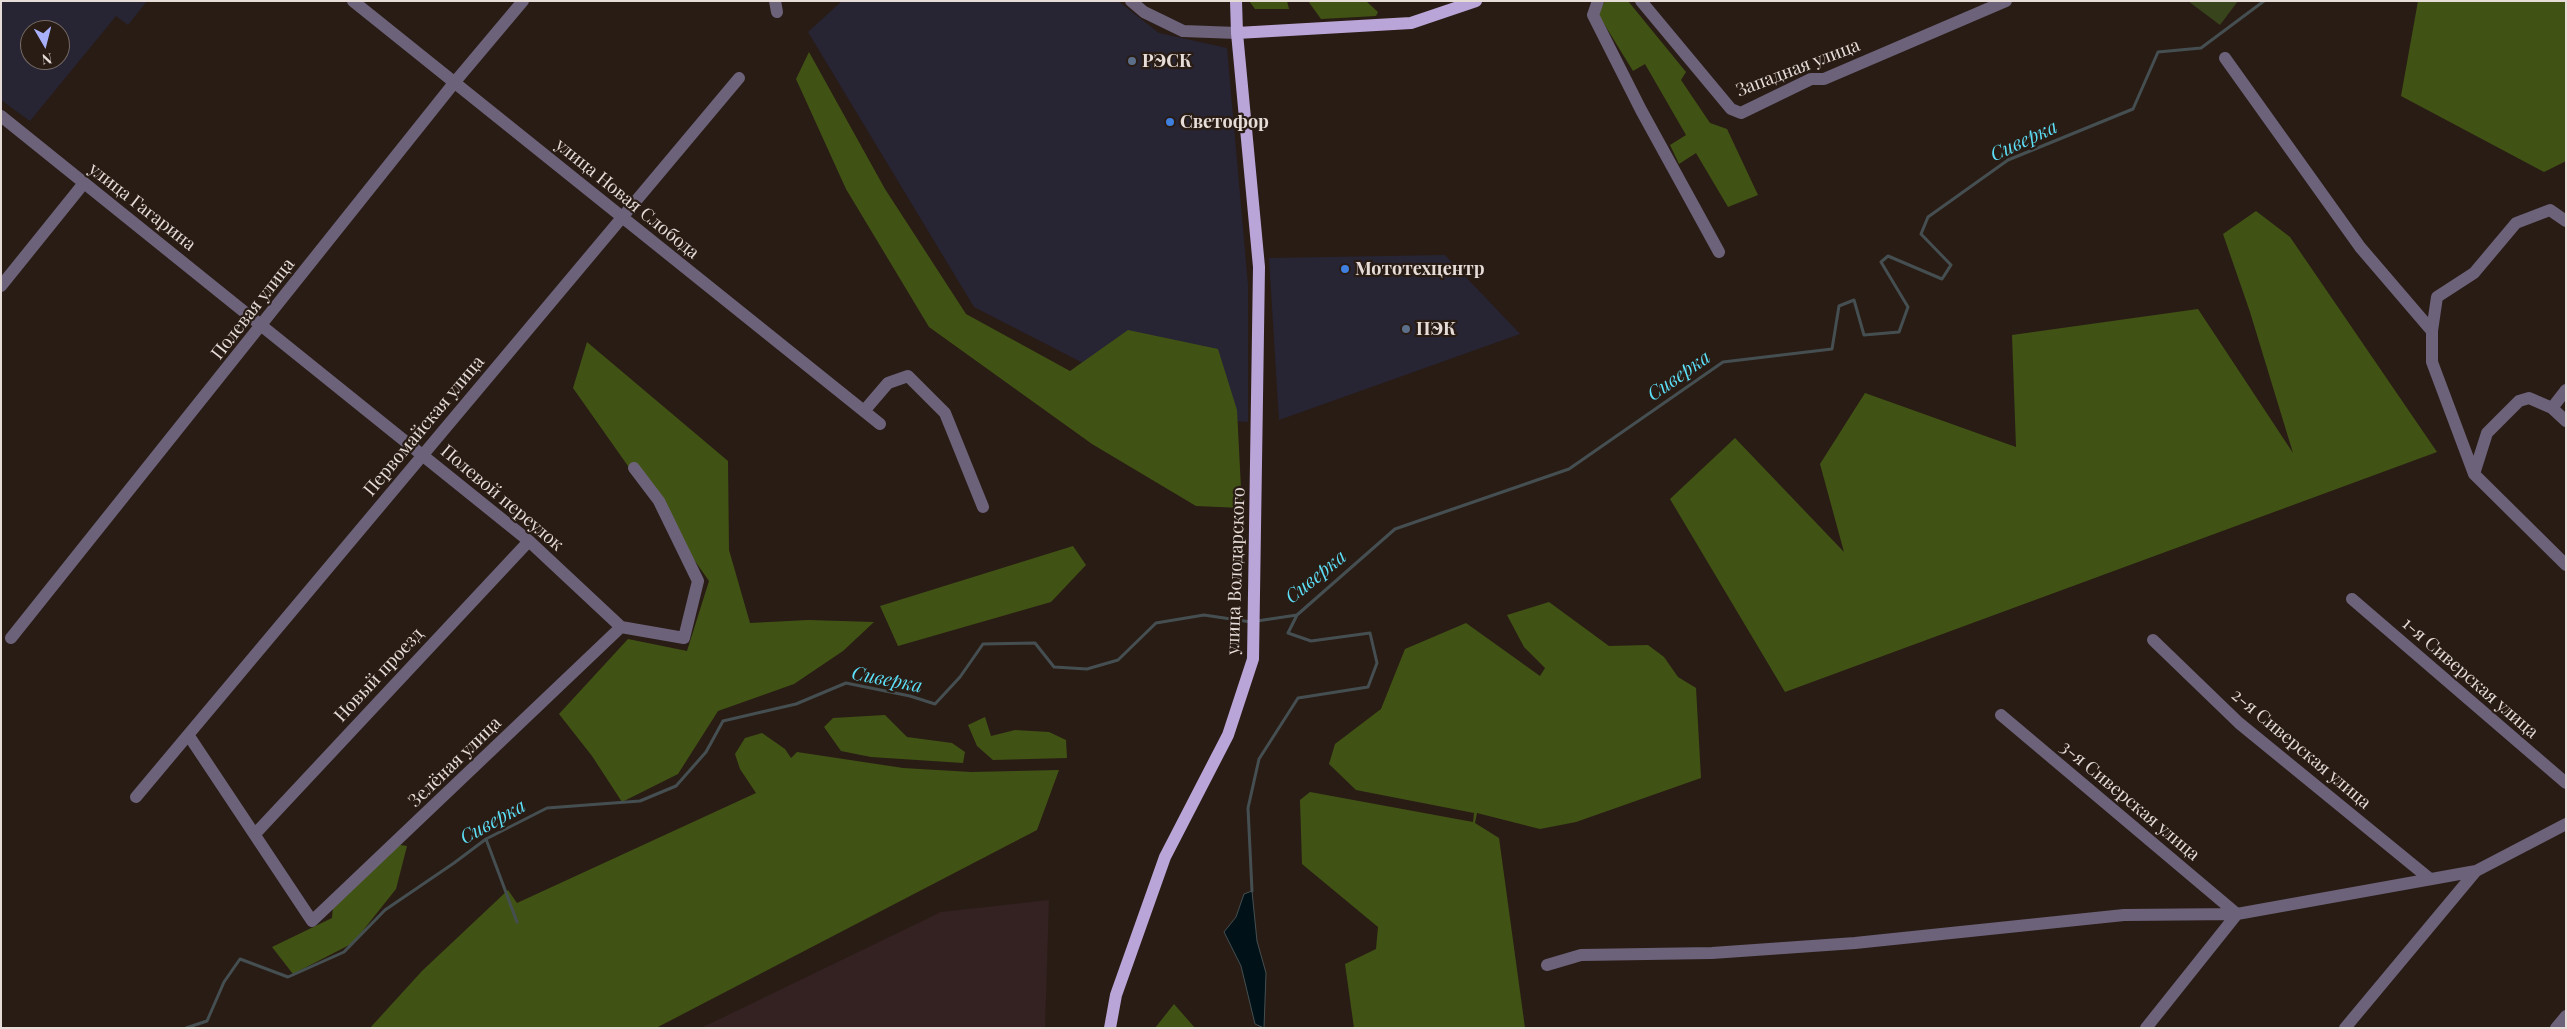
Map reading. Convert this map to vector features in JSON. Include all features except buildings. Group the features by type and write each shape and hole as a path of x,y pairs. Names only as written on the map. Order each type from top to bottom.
{"main road":[{"path":"1236,1 1236,33 1411,23 1476,1"},
{"name":"улица Володарского","path":"1110,1028 1116,995 1165,857 1228,735 1253,659 1258,267 1236,33"}],"street":[{"name":"улица Новая Слобода","path":"353,1 880,424"},
{"name":"Полевая улица","path":"11,638 263,325 454,83 523,1"},
{"path":"1131,1 1144,12 1183,31 1236,33"},
{"path":"1598,1 1593,15 1641,110 1719,252"},
{"name":"Западная улица","path":"1641,1 1731,109 1741,113 1811,79 1824,79 2006,1"},
{"path":"2225,58 2360,247 2432,331"},
{"name":"Первомайская улица","path":"136,797 739,78"},
{"name":"улица Гагарина","path":"1,116 263,325"},
{"path":"1,286 84,183"},
{"path":"2566,221 2550,210 2516,223 2474,273 2437,297 2432,331 2432,362 2474,474 2566,564"},
{"name":"Полевой переулок","path":"263,325 529,541 621,627"},
{"path":"864,411 888,383 908,376 945,413 983,507"},
{"path":"2552,408 2566,390"},
{"path":"2474,474 2487,433 2519,401 2529,398 2552,408 2566,421"},
{"path":"621,627 684,638 698,581 659,501 634,468"},
{"name":"Новый проезд","path":"255,834 529,541"},
{"name":"1-я Сиверская улица","path":"2352,599 2566,783"},
{"name":"Зелёная улица","path":"255,834 312,922 621,627"},
{"name":"2-я Сиверская улица","path":"2154,640 2240,723 2430,879"},
{"name":"3-я Сиверская улица","path":"2001,715 2237,914"},
{"path":"189,736 255,834"},
{"path":"1547,966 1581,955 1712,953 1855,943 2124,915 2237,914 2476,871 2566,824"},
{"path":"2345,1028 2476,871"},
{"path":"2146,1028 2237,914"},
{"path":"2556,1028 2566,1016"}],"shaded area":[{"path":"2,1 147,1 128,25 116,16 30,121 1,100"},
{"path":"842,1 1118,1 1159,33 1227,48 1248,285 1248,422 1190,418 974,307 808,32"},
{"path":"1445,255 1520,334 1279,420 1269,258"},
{"path":"1252,891 1257,941 1266,973 1264,1028 1255,1024 1241,966 1224,932 1236,917 1244,894"},
{"path":"1049,900 1045,1028 701,1028 941,912"}],"green space":[{"path":"1249,1 1287,1 1289,9 1255,9"},
{"path":"1308,1 1366,1 1378,12 1376,16 1321,19"},
{"path":"1605,1 1628,1 1686,72 1681,80 1710,123 1727,129 1758,195 1728,207 1696,153 1679,164 1670,145 1686,135 1645,64 1633,71 1598,14"},
{"path":"2188,1 2238,1 2220,25"},
{"path":"2418,1 2566,1 2566,161 2544,172 2401,96"},
{"path":"809,52 885,189 966,314 1070,371 1128,330 1218,349 1237,410 1242,508 1196,506 1092,444 929,327 846,189 796,79"},
{"path":"2256,211 2290,237 2437,452 1785,692 1670,499 1735,438 1844,552 1820,464 1865,393 2016,447 2012,335 2198,309 2293,453 2250,312 2223,234"},
{"path":"587,342 728,461 729,550 750,623 808,620 874,622 843,651 794,684 718,711 678,774 622,802 592,756 559,714 628,639 687,651 709,581 573,388"},
{"path":"1073,546 1086,565 1051,602 898,646 880,606"},
{"path":"1549,602 1609,646 1648,645 1664,657 1678,677 1696,688 1701,778 1576,822 1540,829 1477,813 1475,823 1499,838 1525,1028 1354,1028 1345,964 1376,949 1378,927 1302,864 1300,800 1310,792 1473,822 1474,813 1356,790 1329,764 1335,744 1381,709 1405,649 1466,623 1540,676 1545,668 1524,647 1507,615"},
{"path":"885,715 907,737 952,743 965,752 963,763 871,757 841,751 824,727 833,718"},
{"path":"985,717 991,736 1015,730 1049,732 1066,740 1067,758 993,760 977,746 968,725"},
{"path":"762,733 785,749 791,758 797,752 903,768 971,772 1059,770 1037,830 656,1028 370,1028 422,971 508,890 517,903 756,793 740,769 735,754 745,738"},
{"path":"387,843 407,846 396,889 353,943 293,974 272,947 332,918 334,896"},
{"path":"1174,1004 1195,1028 1155,1028"}],"waterway":[{"name":"Сиверка","path":"1257,621 1297,615 1395,529 1569,469 1723,362 1832,349 1839,306 1854,300 1864,335 1899,332 1908,307 1881,262 1888,256 1942,279 1951,265 1921,234 1928,217 2008,160 2133,109 2158,52 2201,48 2264,1"},
{"name":"Сиверка","path":"186,1028 207,1021 224,982 240,959 288,977 344,952 385,910 486,839 547,808 640,801 676,786 706,752 723,721 796,704 846,683 910,696 935,704 960,677 983,644 1035,643 1054,667 1087,669 1118,660 1156,623 1204,615 1251,622"},
{"path":"1252,891 1248,808 1259,759 1298,698 1368,687 1377,663 1370,633 1311,641 1288,633 1297,615"},
{"path":"486,839 517,922"}],"place":[{"name":"РЭСК","path":"1132,61"},
{"name":"Светофор","path":"1170,122"},
{"name":"Мототехцентр","path":"1345,269"},
{"name":"ПЭК","path":"1406,329"}]}
